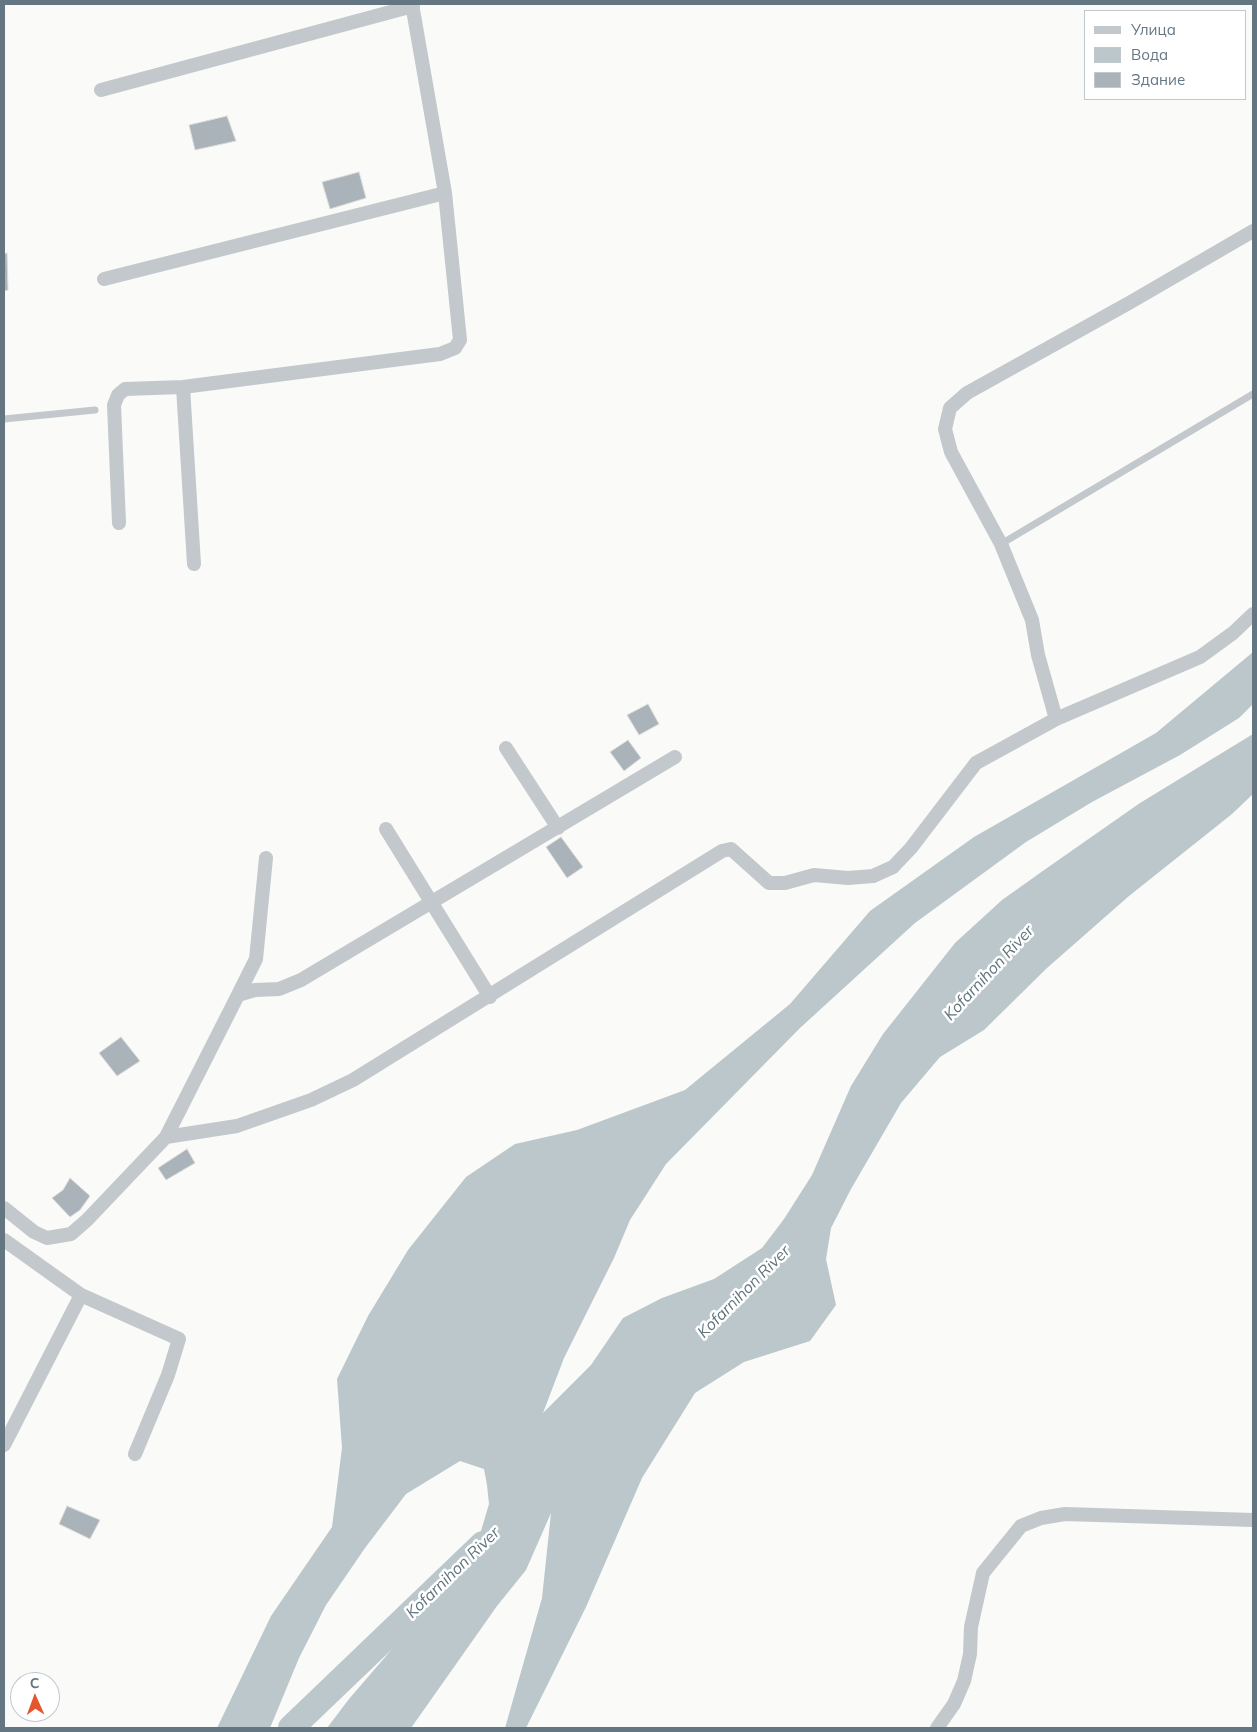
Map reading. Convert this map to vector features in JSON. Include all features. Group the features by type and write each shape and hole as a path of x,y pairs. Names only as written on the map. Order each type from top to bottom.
{"street":[{"path":"101,90 412,5 445,193 460,340 455,348 440,354 183,387 139,387 125,389 118,395 114,405 120,523"},
{"path":"104,279 445,193"},
{"path":"1056,719 1038,655 1032,620 1001,544 951,452 945,429 950,408 967,393 1129,303 1253,231"},
{"path":"183,387 194,564"},
{"path":"166,1137 237,1126 311,1100 353,1080 490,997 722,851 731,849 769,883 785,883 814,875 848,878 873,876 893,867 911,848 976,763 1056,719 1200,657 1233,633 1253,614"},
{"path":"506,748 558,828"},
{"path":"238,995 255,990 279,989 302,980 675,757"},
{"path":"386,829 490,997"},
{"path":"4,1208 34,1232 47,1238 71,1234 87,1220 166,1137 256,959 266,858"},
{"path":"4,1240 81,1295 179,1339 168,1375 136,1454"},
{"path":"4,1446 81,1295"},
{"path":"937,1728 954,1704 964,1681 970,1654 971,1627 983,1573 1021,1526 1041,1518 1065,1514 1253,1520"}],"lane":[{"path":"1001,544 1253,394"},
{"path":"4,419 95,410"}],"water":[{"path":"1253,652 1253,704 1239,718 1180,755 1092,802 1026,842 915,923 800,1028 666,1164 630,1220 614,1258 564,1358 543,1413 591,1365 623,1318 662,1298 714,1279 762,1248 784,1219 812,1175 851,1086 883,1034 955,943 1002,900 1047,868 1140,803 1253,734 1253,794 1232,814 1129,896 1047,968 984,1030 940,1057 901,1103 851,1189 831,1228 826,1259 836,1305 810,1341 744,1362 695,1393 642,1478 586,1607 526,1728 505,1728 542,1598 551,1513 526,1570 497,1606 411,1728 327,1728 349,1699 436,1598 478,1541 489,1504 484,1469 460,1461 406,1494 365,1548 326,1605 299,1658 270,1728 217,1728 271,1616 332,1527 342,1448 337,1379 368,1316 408,1250 466,1177 515,1144 577,1130 685,1090 790,1004 870,911 974,837 1156,733"}],"building":[{"path":"227,116 236,141 195,150 189,125"},
{"path":"359,172 366,198 330,209 322,182"},
{"path":"7,253 8,290 4,291 4,254"},
{"path":"648,704 659,724 639,735 627,715"},
{"path":"628,740 641,758 624,771 610,752"},
{"path":"561,837 583,867 567,878 546,847"},
{"path":"121,1037 140,1061 117,1076 99,1053"},
{"path":"187,1149 195,1163 166,1180 158,1168"},
{"path":"70,1178 90,1196 80,1210 70,1217 52,1198 63,1190"},
{"path":"67,1506 100,1520 90,1539 59,1524"}],"waterway":[{"name":"Kofarnihon River","path":"291,1728 483,1544"}]}
